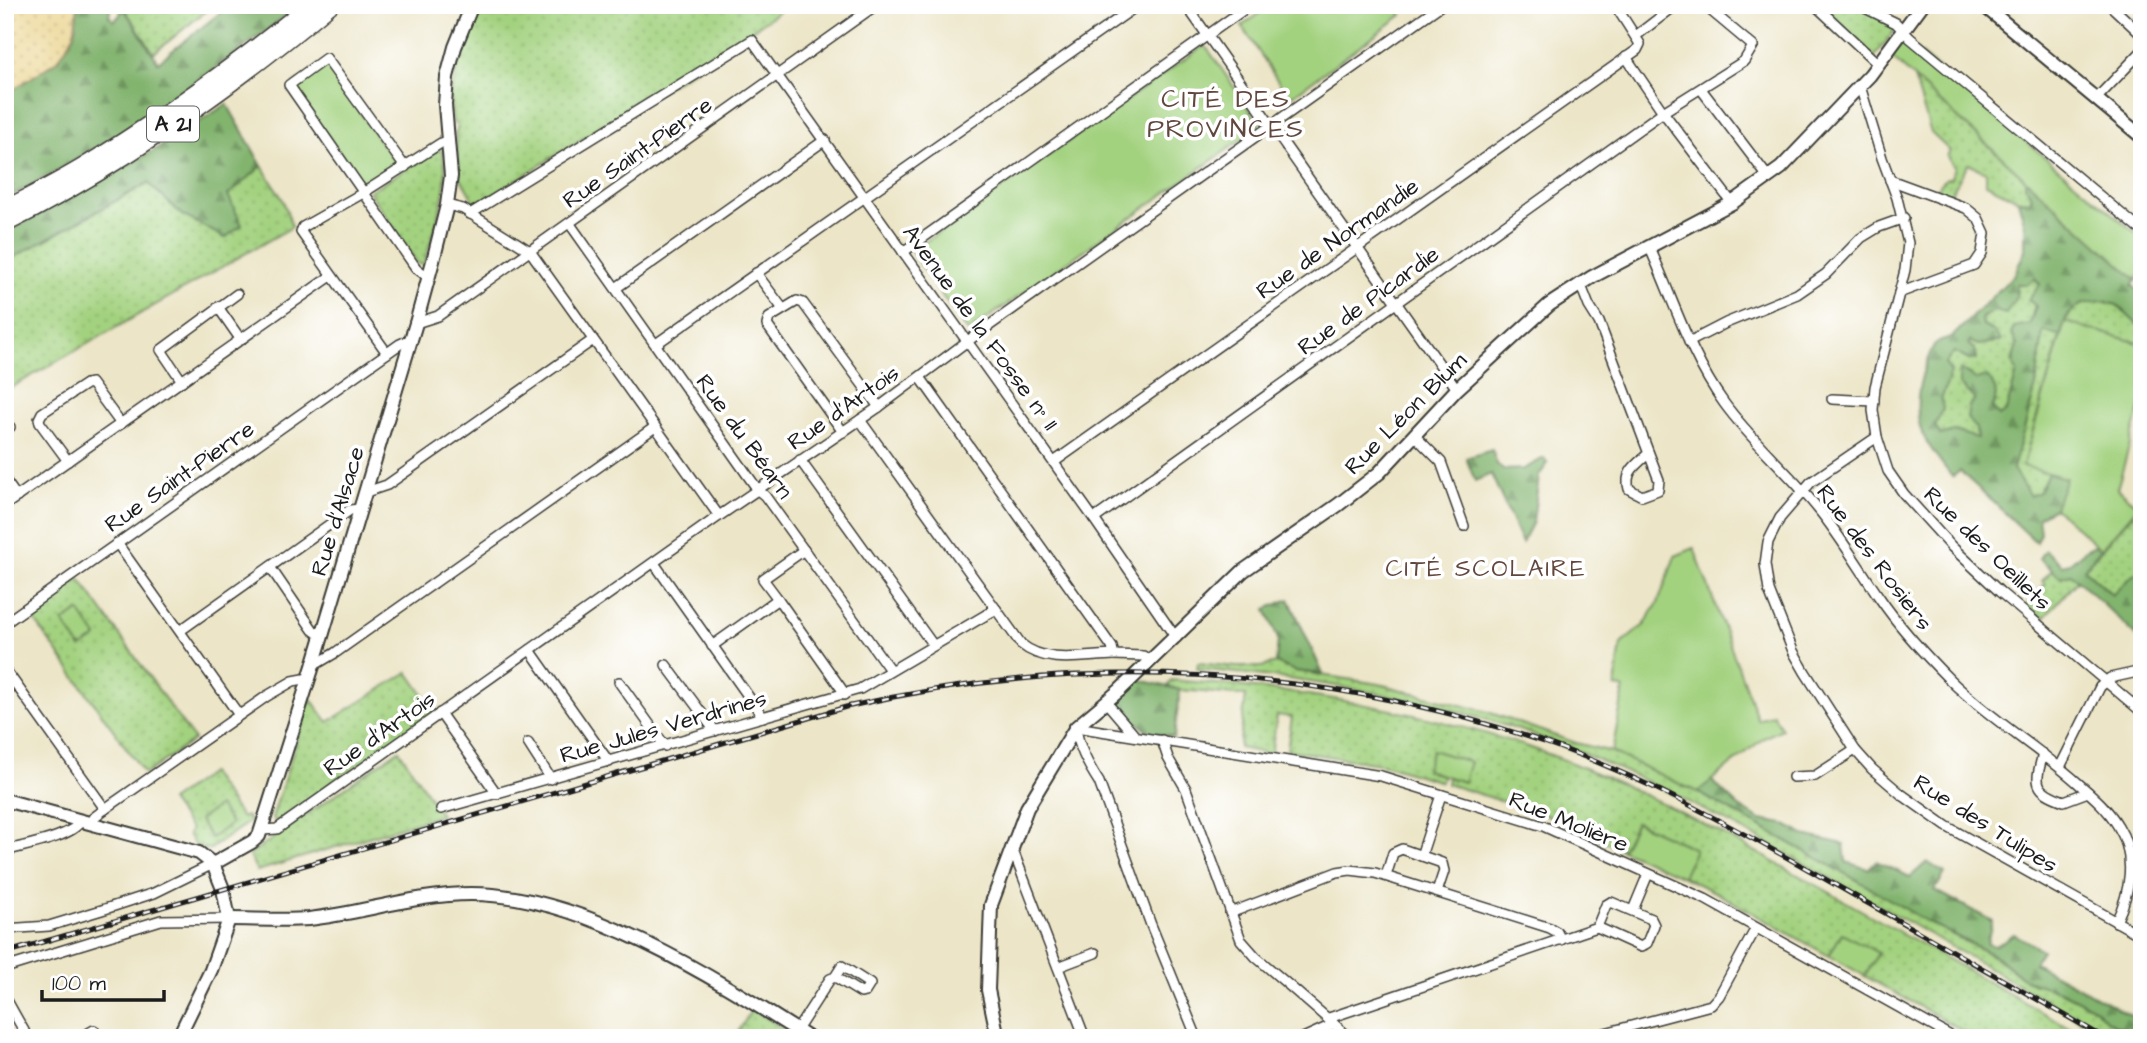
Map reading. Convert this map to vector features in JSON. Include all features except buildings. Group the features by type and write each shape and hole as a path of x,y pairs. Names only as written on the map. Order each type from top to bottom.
{"highway":[{"name":"A 21","path":"5,209 83,167 156,120 234,65 310,5"},
{"name":"A 21","path":"5,224 48,203 131,153 220,91 330,5"}],"street":[{"path":"387,353 302,235 303,227 363,193 441,143 449,141 445,105 447,77 455,47 472,5"},
{"name":"Rue Saint-Pierre","path":"416,323 438,316 876,5"},
{"path":"656,344 1138,5"},
{"path":"1186,5 1457,390"},
{"path":"903,252 1250,5"},
{"name":"Rue d'Artois","path":"262,830 277,830 719,516 879,407 1441,5"},
{"path":"1615,5 1638,39"},
{"name":"Rue de Normandie","path":"1054,462 1637,50 1638,39 1676,5"},
{"name":"Rue de Picardie","path":"1094,519 1663,112 1744,61 1753,46 1704,5"},
{"path":"1815,5 1878,64"},
{"path":"1859,5 1896,23 2142,231"},
{"path":"1983,5 2142,137"},
{"path":"2110,5 2142,35"},
{"name":"Rue Léon Blum","path":"998,1038 988,990 988,923 993,897 1027,808 1076,727 1176,638 1243,571 1373,479 1457,390 1549,305 1580,283 1732,203 1781,168 1860,86 1922,6"},
{"name":"Avenue de la Fosse n° 11","path":"470,214 752,40 1054,462 1176,638"},
{"path":"2096,99 2142,51"},
{"path":"1626,57 1663,112 1732,203"},
{"path":"405,167 326,58 289,85 416,268 428,277"},
{"name":"Rue des Oeillets","path":"1860,86 1873,132 1904,218 1908,252 1878,371 1874,401 1877,437 1893,480 1952,547 2000,592 2142,712"},
{"path":"1700,89 1768,177"},
{"path":"616,288 825,140"},
{"name":"Rue d'Alsace","path":"262,830 416,323 447,205 451,176 449,141"},
{"path":"1891,180 1966,208 1978,218 1985,233 1982,253 1974,265 1899,293"},
{"path":"447,205 457,206 530,251 719,516"},
{"path":"1689,342 1726,323 1797,295 1826,274 1861,238 1904,218"},
{"name":"Rue du Béarn","path":"570,224 758,490 890,670"},
{"name":"Rue des Rosiers","path":"1649,246 1689,342 1723,403 1765,454 1803,492 1837,535 1880,599 1924,653 1965,694 2060,767 2110,814 2122,832 2127,846 2129,886 2116,922"},
{"path":"756,273 783,309"},
{"path":"5,505 331,276"},
{"path":"1580,283 1599,322 1660,486 1654,494 1642,496 1629,489 1627,480 1631,470 1648,454"},
{"path":"182,381 161,352 163,348 237,294"},
{"path":"843,432 767,325 769,318 797,301 803,303 879,407"},
{"path":"218,307 241,340"},
{"name":"Rue Saint-Pierre","path":"5,622 387,353 411,339"},
{"path":"365,490 387,485 593,340"},
{"path":"920,377 1112,647 1114,655"},
{"path":"68,461 40,422 42,413 91,383 121,424"},
{"path":"1832,399 1874,401"},
{"path":"860,420 1021,644 1031,653 1044,658 1143,656 1150,661"},
{"path":"5,851 71,831 93,818 239,715 311,672 654,427"},
{"path":"1415,436 1441,462 1464,526"},
{"name":"Rue des Tulipes","path":"1877,437 1811,482 1780,518 1768,542 1765,564 1768,583 1775,609 1793,651 1855,750 1888,783 1931,817 2142,936"},
{"path":"800,460 933,645"},
{"path":"5,480 17,497"},
{"path":"181,630 350,510 359,509"},
{"path":"117,543 239,715"},
{"path":"804,550 763,579 844,695"},
{"path":"654,563 763,717"},
{"path":"270,567 320,641 335,653"},
{"path":"712,646 778,599"},
{"name":"Rue Jules Verdrines","path":"441,809 860,690 996,609"},
{"path":"530,650 609,762"},
{"path":"666,665 715,731"},
{"path":"5,668 105,809"},
{"path":"2060,767 2099,687 2105,681 2142,671"},
{"path":"619,682 664,746"},
{"path":"1106,702 1135,736"},
{"path":"440,713 497,794"},
{"path":"1076,727 1077,738 1099,782 1151,925 1197,1038"},
{"name":"Rue Molière","path":"1076,727 1381,776 1553,830 1704,899 1949,1036"},
{"path":"1162,740 1168,758 1186,789 1241,940 1350,1038"},
{"path":"528,743 551,779"},
{"path":"1793,777 1815,776 1855,750"},
{"path":"2043,754 2037,782 2040,789 2064,801 2088,792"},
{"path":"1420,856 1441,795"},
{"path":"5,800 198,853 213,864 223,889 229,919 211,970 178,1038"},
{"path":"5,929 49,926 154,893 252,842 262,830"},
{"path":"1011,846 1085,1038"},
{"path":"1386,876 1395,852 1402,849 1443,865 1437,892"},
{"path":"1230,913 1343,870 1360,870 1550,928 1557,932 1561,940"},
{"path":"1633,910 1648,874"},
{"path":"5,968 161,920 308,919 452,895 492,894 583,917 649,945 706,974 803,1034 830,979 835,977"},
{"path":"1303,1038 1331,1021 1597,927 1641,947 1647,943 1654,925 1651,919 1611,902 1606,905 1597,927"},
{"path":"1586,1038 1711,1005 1719,996 1756,928"},
{"path":"1058,967 1095,953"},
{"path":"5,997 28,1038"},
{"path":"80,1038 94,1031"},
{"path":"156,1038 160,1034 166,1038"},
{"path":"379,1038 394,1038"}],"green space":[{"path":"78,5 111,5 109,16 114,21 120,15 122,5 158,62 230,5 299,5 229,59 157,109 82,156 5,199 5,95 58,60 74,35"},
{"path":"122,5 213,5 154,53"},
{"path":"480,5 788,5 697,68 476,205 460,177 455,134 458,127 453,122 450,96 462,48"},
{"path":"1271,5 1395,5 1402,15 1289,98 1242,26"},
{"path":"1815,5 1859,5 1898,26 1873,59"},
{"path":"1904,40 2142,238 2142,274 2137,280 1891,57"},
{"path":"1205,45 1261,126 968,332 911,252"},
{"path":"326,64 397,165 365,185 293,88 294,84"},
{"path":"1914,78 2025,179 2025,185 2032,195 2030,201 2018,200 1986,184 1986,172 1968,164 1949,196 1934,191 1947,178 1950,179 1955,168 1947,156 1950,151 1931,133"},
{"path":"227,104 262,166 228,195 242,225 225,238 182,215 148,183 5,262 5,233 153,151"},
{"path":"440,149 445,175 441,206 424,264 418,264 369,191"},
{"path":"262,166 283,200 292,227 5,391 5,262 148,183 182,215 227,195"},
{"path":"2025,179 2137,280 2132,285 2142,295 2142,329 2117,305 2102,301 2082,304 2067,315 2060,336 2043,331 2036,386 2013,469 2030,496 2039,492 2048,473 2067,478 2055,508 2038,517 2040,533 2036,542 1960,471 1952,477 1930,448 1918,419 1922,374 1935,343 1951,338 2015,274 2025,250 2025,226 2018,200 2030,201 2032,196 2025,185","holes":["2035,278 2040,284 2028,300 2036,306 2030,324 2014,327 2011,333 2017,345 2012,362 2017,372 2006,411 1999,416 1992,408 1996,392 1987,377 1976,380 1960,370 1959,384 1975,399 1969,406 1967,417 1976,429 1977,438 1954,431 1940,435 1935,425 1943,409 1941,400 1951,372 1945,364 1954,352 1969,360 1976,360 1975,349 1968,344 1970,341 1978,345 2001,341 1993,331 1983,326 1982,317 1994,311 2006,314 2016,297 2017,284 2027,284"]},
{"path":"2034,278 2040,284 2030,324 2014,327 2017,345 2012,362 2017,372 2006,411 1999,416 1992,408 1996,402 1970,374 1960,370 1959,384 1975,399 1977,439 1954,431 1940,435 1935,425 1943,409 1941,400 1951,373 1945,364 1954,352 1969,360 1976,360 1975,349 1968,344 1970,341 1978,345 2000,341 1993,331 1983,326 1982,317 2016,297 2017,284"},
{"path":"2102,301 2117,305 2142,329 2142,344 2065,322 2075,308"},
{"path":"2065,322 2142,344 2142,402 2117,489 2139,506 2101,549 2055,508 2066,478 2023,466"},
{"path":"2043,331 2060,336 2023,465 2048,473 2039,492 2030,497 2012,469 2036,386"},
{"path":"1492,450 1497,464 1503,470 1524,469 1544,458 1548,463 1539,476 1533,522 1522,543 1491,474 1475,481 1466,458"},
{"path":"2133,514 2142,522 2142,578 2135,574 2113,595 2084,569"},
{"path":"2095,545 2101,549 2084,569 2112,595 2135,573 2142,578 2142,641 2071,574 2060,577 2039,558 2045,550 2062,565 2070,563"},
{"path":"1694,548 1758,720 1773,714 1782,729 1765,737 1697,792 1612,752 1624,689 1615,687 1621,644 1644,625 1658,603 1675,556"},
{"path":"2052,570 2060,577 2071,574 2078,580 2043,619 2026,606 2045,584 2042,581"},
{"path":"80,579 194,740 145,774 30,614"},
{"path":"1289,599 1323,674 1295,671 1276,663 1278,639 1266,609"},
{"path":"79,611 97,637 81,648 63,622"},
{"path":"1198,663 1261,667 1276,663 1295,671 1379,684 1488,712 1576,743 1612,752 1697,792 1997,958 2025,980 2062,992 2096,1009 2107,1021 2138,1038 2113,1038 1751,835 1595,758 1513,728 1435,706 1317,683 1197,669"},
{"path":"408,672 435,711 279,821 275,821 272,818 310,698 328,722"},
{"path":"1137,679 1180,690 1174,737 1149,732 1121,710 1120,696"},
{"path":"1171,680 1319,697 1416,715 1512,742 1595,772 1733,839 2088,1038 1976,1038 1865,976 1878,953 1842,933 1829,956 1683,877 1695,849 1636,822 1622,850 1546,815 1447,784 1448,777 1464,782 1426,770 1443,776 1441,782 1386,765 1287,750 1292,717 1277,715 1271,754 1239,748 1246,696 1180,690 1168,686"},
{"path":"399,750 441,815 257,871 249,855"},
{"path":"1432,750 1470,762 1464,782 1426,770"},
{"path":"210,773 242,818 246,816 250,821 209,850 195,846 188,834 191,830 170,801"},
{"path":"1711,780 1738,806 1760,820 1784,824 1804,835 1844,844 1846,862 1868,869 1876,861 1910,877 1927,862 1945,873 1935,890 1992,921 1987,944 1995,946 2014,934 2042,950 2034,963 2142,1021 2142,1038 2107,1021 2096,1009 2062,992 2025,980 1997,957 1926,921 1697,792"},
{"path":"219,806 231,824 211,838 199,820"},
{"path":"1636,822 1695,849 1683,877 1622,850"},
{"path":"1842,933 1878,953 1865,976 1829,956"},
{"path":"752,1009 800,1038 738,1038 737,1034"}],"sand":[{"path":"5,5 78,5 74,35 58,60 5,95"}],"railway":[{"path":"5,953 846,707 934,690 1022,679 1110,674 1197,675 1285,683 1372,696 1458,716 1579,755 1647,784 1746,835 2105,1038"}],"district":[{"name":"CITÉ DES PROVINCES","path":"1226,113"},
{"name":"CITÉ SCOLAIRE","path":"1486,568"}]}
